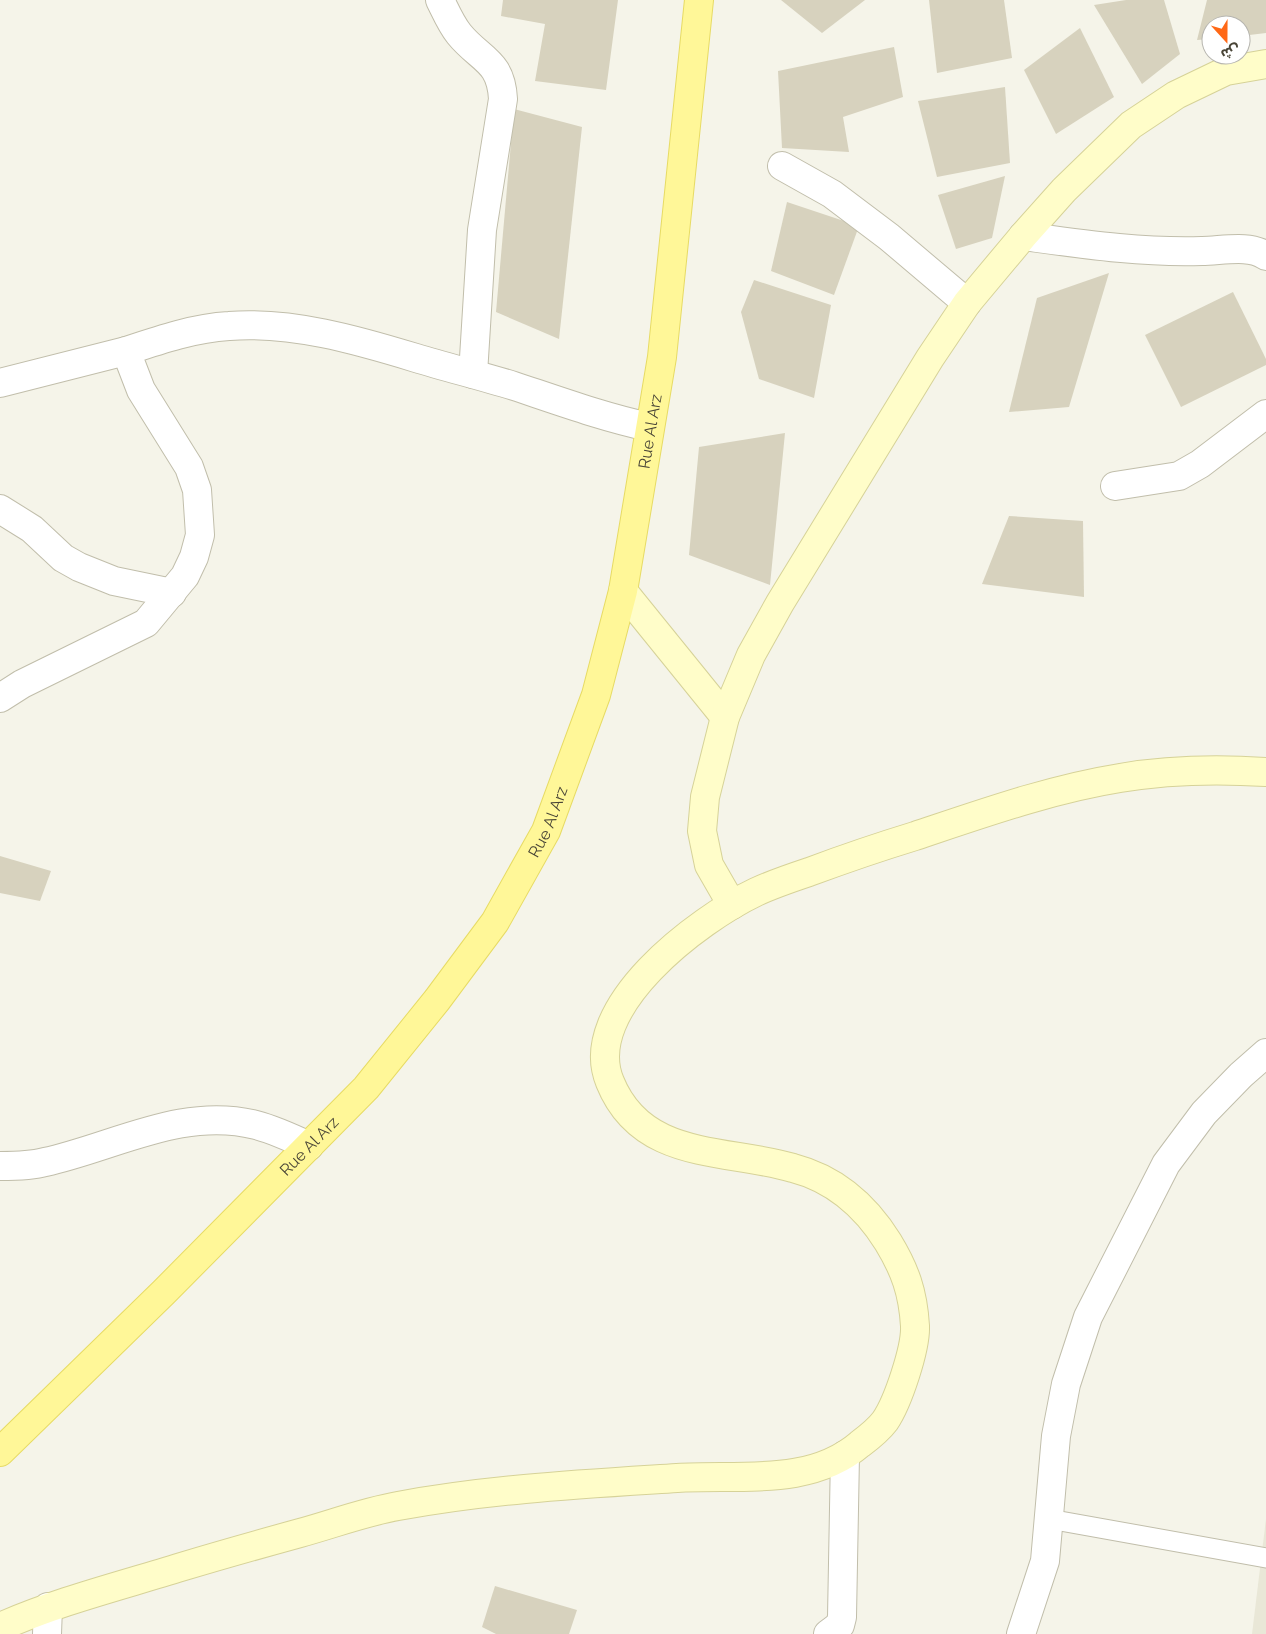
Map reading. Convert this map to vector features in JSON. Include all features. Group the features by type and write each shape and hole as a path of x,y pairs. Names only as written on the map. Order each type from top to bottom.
{"main road":[{"name":"Rue Al Arz","path":"0,1452 366,1088 437,1000 495,922 546,831 596,695 623,591 637,517 649,428 662,357 700,0"},
{"path":"732,905 709,865 702,831 705,797 725,717 751,655 780,603 930,358 967,303 1023,236 1064,190 1131,125 1176,95 1226,71 1266,64"},
{"path":"623,591 725,717"},
{"path":"0,1627 48,1607 231,1550 300,1533 352,1516 398,1506 560,1486 679,1478 802,1473 836,1462 861,1444 886,1420 906,1372 916,1339 914,1303 904,1270 867,1212 849,1194 797,1168 682,1147 650,1133 631,1117 618,1100 606,1071 605,1052 610,1030 625,999 688,934 732,905 759,890 862,853 1015,803 1121,777 1226,770 1266,772"}],"street":[{"path":"440,0 458,33 469,46 493,65 502,85 503,99 482,230 473,374"},
{"path":"782,166 832,194 889,237 967,303"},
{"path":"1023,236 1124,249 1182,252 1254,250 1266,256"},
{"path":"0,383 126,352 164,338 229,326 264,326 370,344 473,374 608,418 649,428"},
{"path":"0,698 61,664 110,642 146,622 185,576 196,549 200,527 197,490 189,467 141,390 131,369 126,352"},
{"path":"1116,486 1179,476 1200,464 1266,414"},
{"path":"0,509 32,529 63,558 79,567 114,581 172,593"},
{"path":"1021,1634 1045,1561 1056,1436 1066,1384 1088,1316 1166,1164 1204,1113 1240,1075 1266,1053"},
{"path":"0,1166 43,1163 157,1128 186,1122 214,1120 256,1125 309,1146"},
{"path":"828,1634 840,1625 842,1617 845,1455"},
{"path":"47,1634 48,1607"}],"lane":[{"path":"1049,1519 1266,1558"}],"shaded area":[{"path":"1266,1519 1266,1634 1252,1634"}],"building":[{"path":"503,0 618,0 606,90 535,81 545,24 501,16"},
{"path":"781,0 865,0 822,33"},
{"path":"929,0 1004,0 1012,58 937,73"},
{"path":"1126,0 1164,0 1180,54 1142,84 1094,5"},
{"path":"1207,0 1266,0 1266,33 1251,35 1251,15 1203,15"},
{"path":"1201,24 1201,40 1197,40"},
{"path":"1080,28 1114,97 1056,134 1024,70"},
{"path":"894,47 903,97 843,117 849,152 782,148 778,71"},
{"path":"1005,87 1010,163 937,177 918,101"},
{"path":"514,109 582,127 559,339 496,312"},
{"path":"1005,176 992,238 956,249 938,195"},
{"path":"787,202 859,226 834,295 771,271"},
{"path":"1109,273 1069,407 1009,412 1037,298"},
{"path":"754,280 831,305 814,398 759,379 741,312"},
{"path":"1233,292 1266,359 1266,365 1181,407 1145,335"},
{"path":"785,433 770,585 689,555 699,447"},
{"path":"1009,516 1083,521 1084,597 982,584"},
{"path":"0,856 51,871 40,901 0,893"},
{"path":"495,1586 577,1610 569,1634 496,1634 482,1627"}]}
